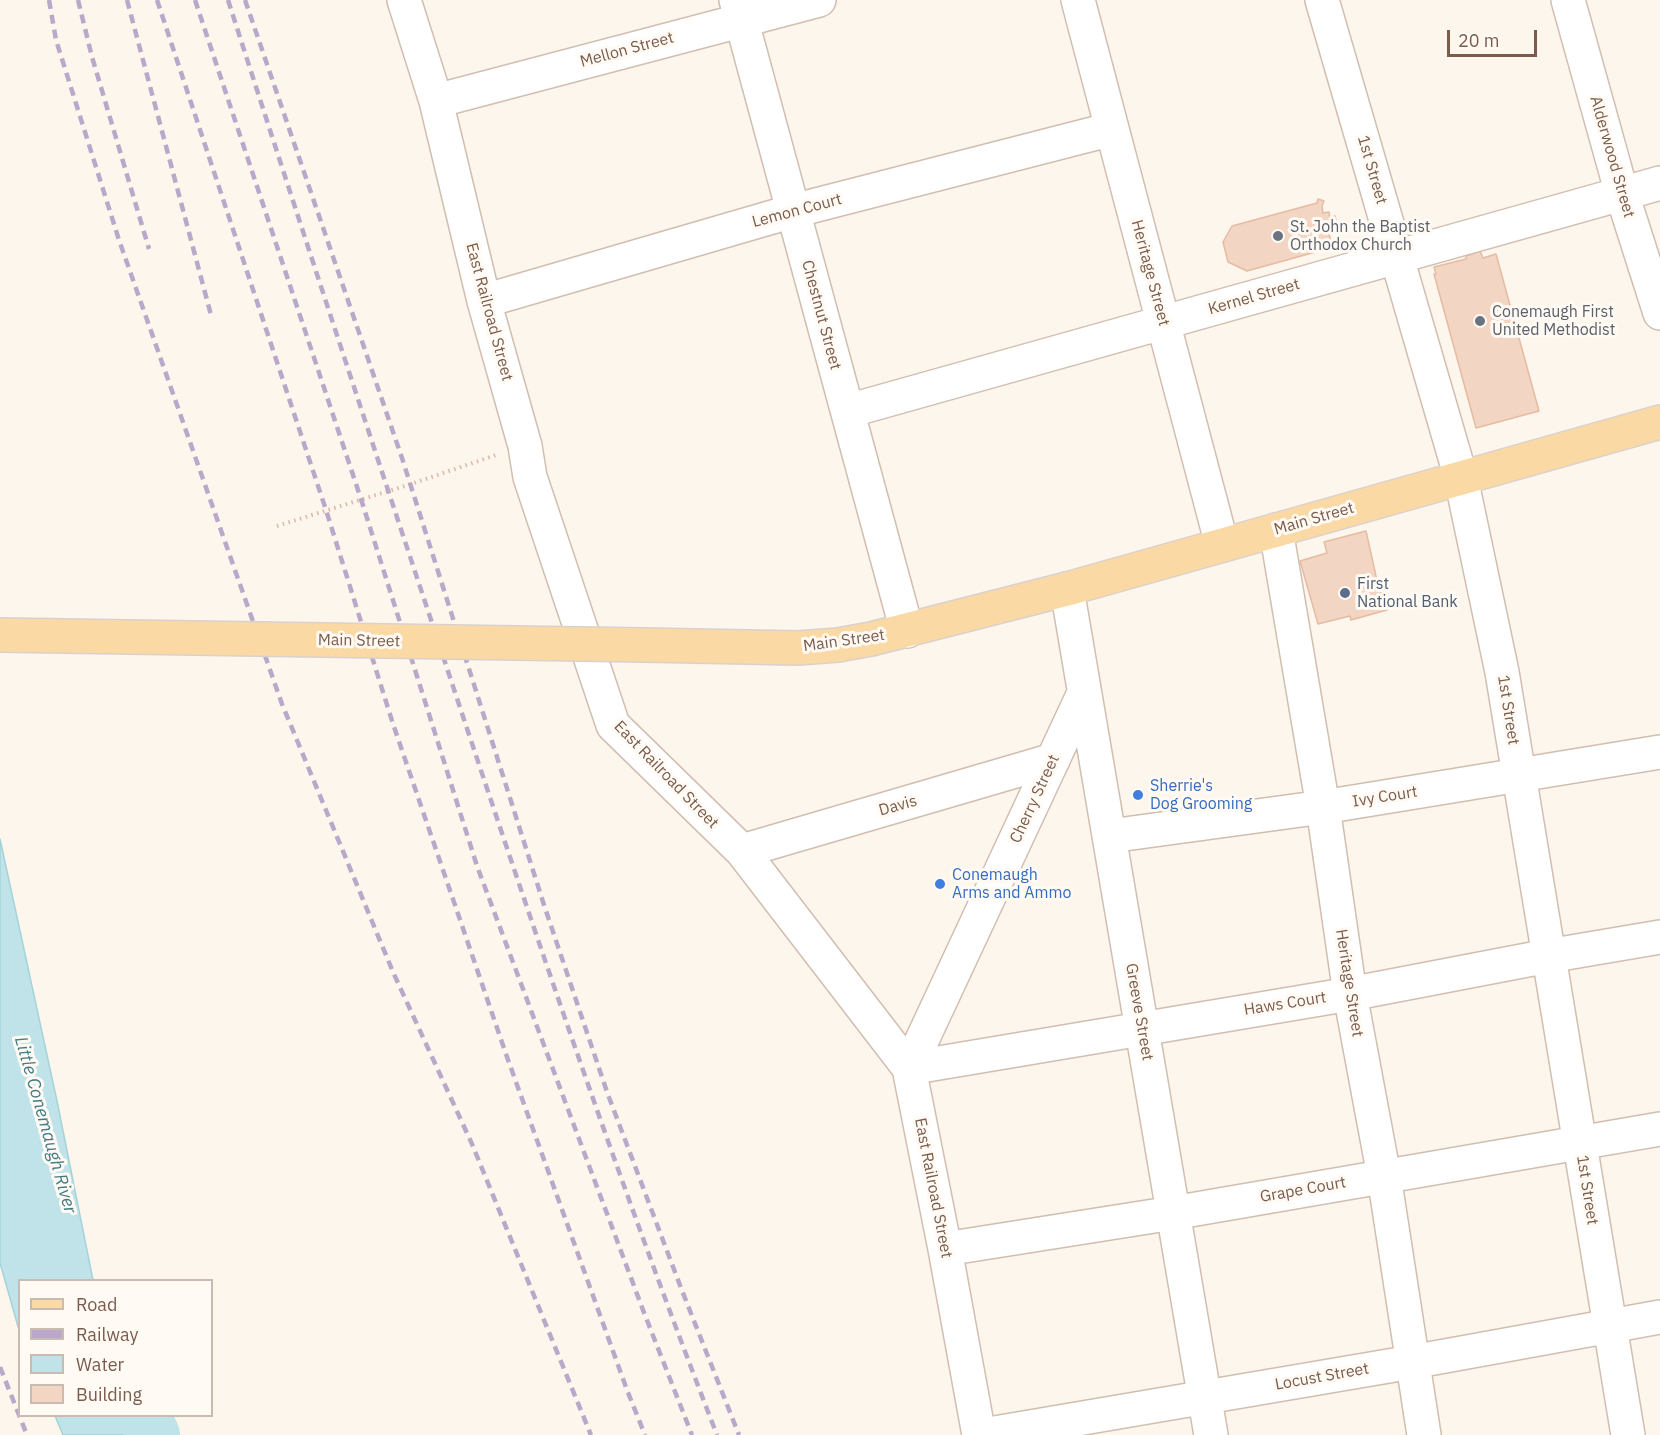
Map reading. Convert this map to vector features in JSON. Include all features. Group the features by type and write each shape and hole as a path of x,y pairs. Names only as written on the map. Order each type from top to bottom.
{"main road":[{"name":"Main Street","path":"0,635 798,648 838,645 907,631 1067,589 1660,422"}],"street":[{"name":"East Railroad Street","path":"404,0 436,101 484,301 525,446 530,477 613,725 742,851 909,1068 981,1435"},
{"name":"Mellon Street","path":"436,101 739,10 819,0"},
{"name":"Heritage Street","path":"1078,0 1222,545"},
{"name":"1st Street","path":"1322,0 1461,478 1502,672 1628,1435"},
{"name":"Alderwood Street","path":"1568,0 1622,194 1660,313"},
{"name":"Chestnut Street","path":"739,10 907,631"},
{"name":"Lemon Court","path":"484,301 793,211 1112,129"},
{"name":"Kernel Street","path":"848,411 1660,183"},
{"name":"Heritage Street","path":"1276,530 1323,807 1350,994 1384,1176 1424,1435"},
{"name":"Greeve Street","path":"1067,589 1211,1435"},
{"name":"Cherry Street","path":"909,1068 1084,693"},
{"name":"Ivy Court","path":"1110,836 1323,807 1660,752"},
{"name":"Davis","path":"742,851 1053,760"},
{"name":"Haws Court","path":"909,1068 1350,994 1548,956 1660,938"},
{"name":"Grape Court","path":"945,1249 1173,1213 1660,1129"},
{"name":"Locust Street","path":"981,1435 1412,1362 1660,1317"}],"path":[{"path":"277,525 410,485 525,446"}],"water":[{"path":"0,839 93,1279 18,1279 18,1326 0,1263"},
{"path":"55,1417 144,1417 153,1435 63,1435"}],"building":[{"name":"St. John the Baptist Orthodox Church","path":"1318,199 1324,201 1323,213 1329,212 1330,218 1335,216 1338,229 1328,231 1331,241 1335,243 1333,249 1247,271 1228,262 1223,242 1232,226 1317,203"},
{"name":"Conemaugh First United Methodist","path":"1480,251 1483,258 1496,254 1539,411 1476,428 1434,267 1466,259 1466,256"},
{"name":"First National Bank","path":"1366,531 1376,576 1387,610 1351,620 1350,616 1318,624 1300,561 1327,553 1324,542"}],"waterway":[{"name":"Little Conemaugh River","path":"144,1417 153,1435"}],"railway":[{"path":"49,0 56,40 119,240 282,704 393,972 472,1144 591,1435"},
{"path":"78,0 92,57 149,249"},
{"path":"127,0 211,315"},
{"path":"157,0 326,510 393,724 507,1057 645,1435"},
{"path":"195,0 361,499 477,866 692,1435"},
{"path":"228,0 359,403 539,943 643,1239 717,1435"},
{"path":"245,0 402,458 544,905 607,1092 739,1435"},
{"path":"0,1367 18,1412"},
{"path":"20,1417 27,1435"}],"place":[{"name":"St. John the Baptist Orthodox Church","path":"1278,236"},
{"name":"Conemaugh First United Methodist","path":"1480,321"},
{"name":"First National Bank","path":"1345,593"},
{"name":"Sherrie's Dog Grooming","path":"1138,795"},
{"name":"Conemaugh Arms and Ammo","path":"940,884"}]}
